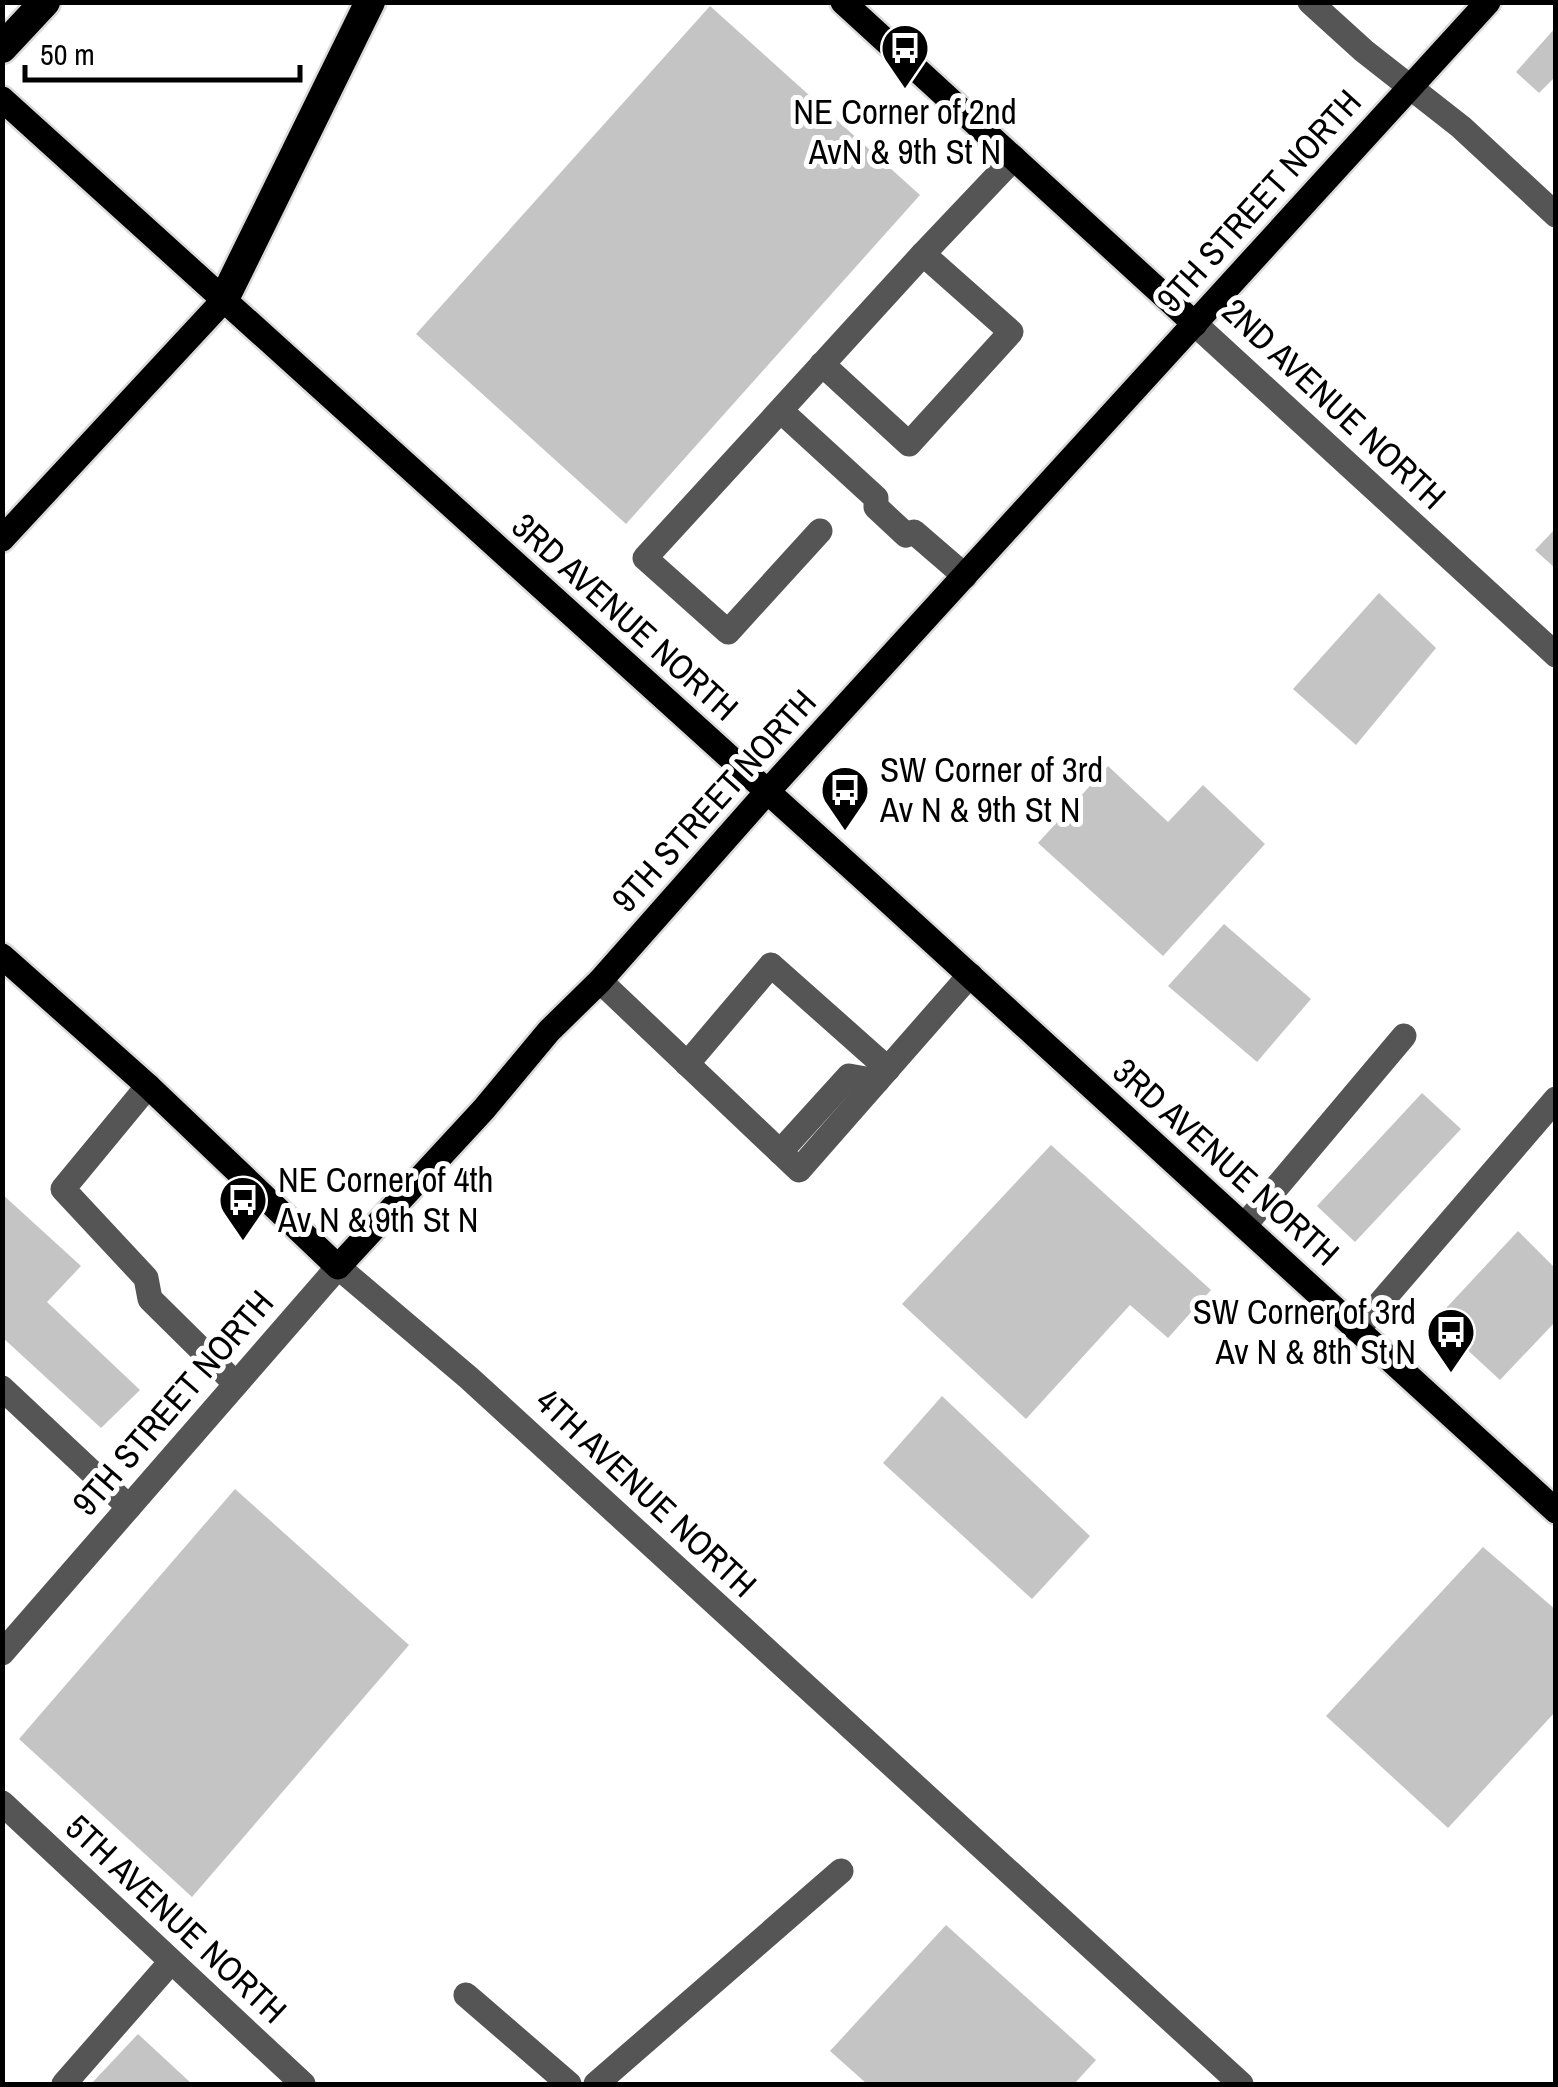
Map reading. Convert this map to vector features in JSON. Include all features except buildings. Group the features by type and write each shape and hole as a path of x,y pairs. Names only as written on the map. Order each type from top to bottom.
{"highway":[{"path":"2,48 45,2"},
{"path":"223,301 370,2"}],"main road":[{"name":"2ND AVENUE NORTH","path":"844,2 1195,324"},
{"name":"9TH STREET NORTH","path":"338,1267 1488,2"},
{"name":"3RD AVENUE NORTH","path":"2,99 1556,1511"},
{"path":"2,539 223,301"},
{"name":"4TH AVENUE NORTH","path":"4,961 148,1086 338,1267"}],"street":[{"path":"1310,2 1364,51 1461,127 1556,215"},
{"path":"820,530 728,632 645,558 1014,158"},
{"path":"822,364 909,444 1011,332 924,254"},
{"name":"2ND AVENUE NORTH","path":"1195,324 1556,654"},
{"path":"780,410 876,498 886,496 916,524 914,532 965,576"},
{"path":"687,1064 771,965 882,1075"},
{"path":"600,981 798,1170 970,975"},
{"path":"1244,1226 1404,1036"},
{"path":"148,1086 63,1189 146,1278 150,1299 236,1384"},
{"path":"1357,1330 1556,1099"},
{"name":"9TH STREET NORTH","path":"2,1653 338,1267"},
{"name":"4TH AVENUE NORTH","path":"338,1267 469,1378 1241,2084"},
{"path":"2,1388 129,1508"},
{"name":"5TH AVENUE NORTH","path":"2,1803 303,2084"},
{"path":"596,2084 841,1872"},
{"path":"64,2084 170,1963"},
{"path":"466,1995 569,2084"}],"place":[{"name":"NE Corner of 2nd AvN & 9th St N","path":"905,90"},
{"name":"SW Corner of 3rd Av N & 9th St N","path":"845,832"},
{"name":"NE Corner of 4th Av N & 9th St N","path":"243,1242"},
{"name":"SW Corner of 3rd Av N & 8th St N","path":"1451,1374"}]}
